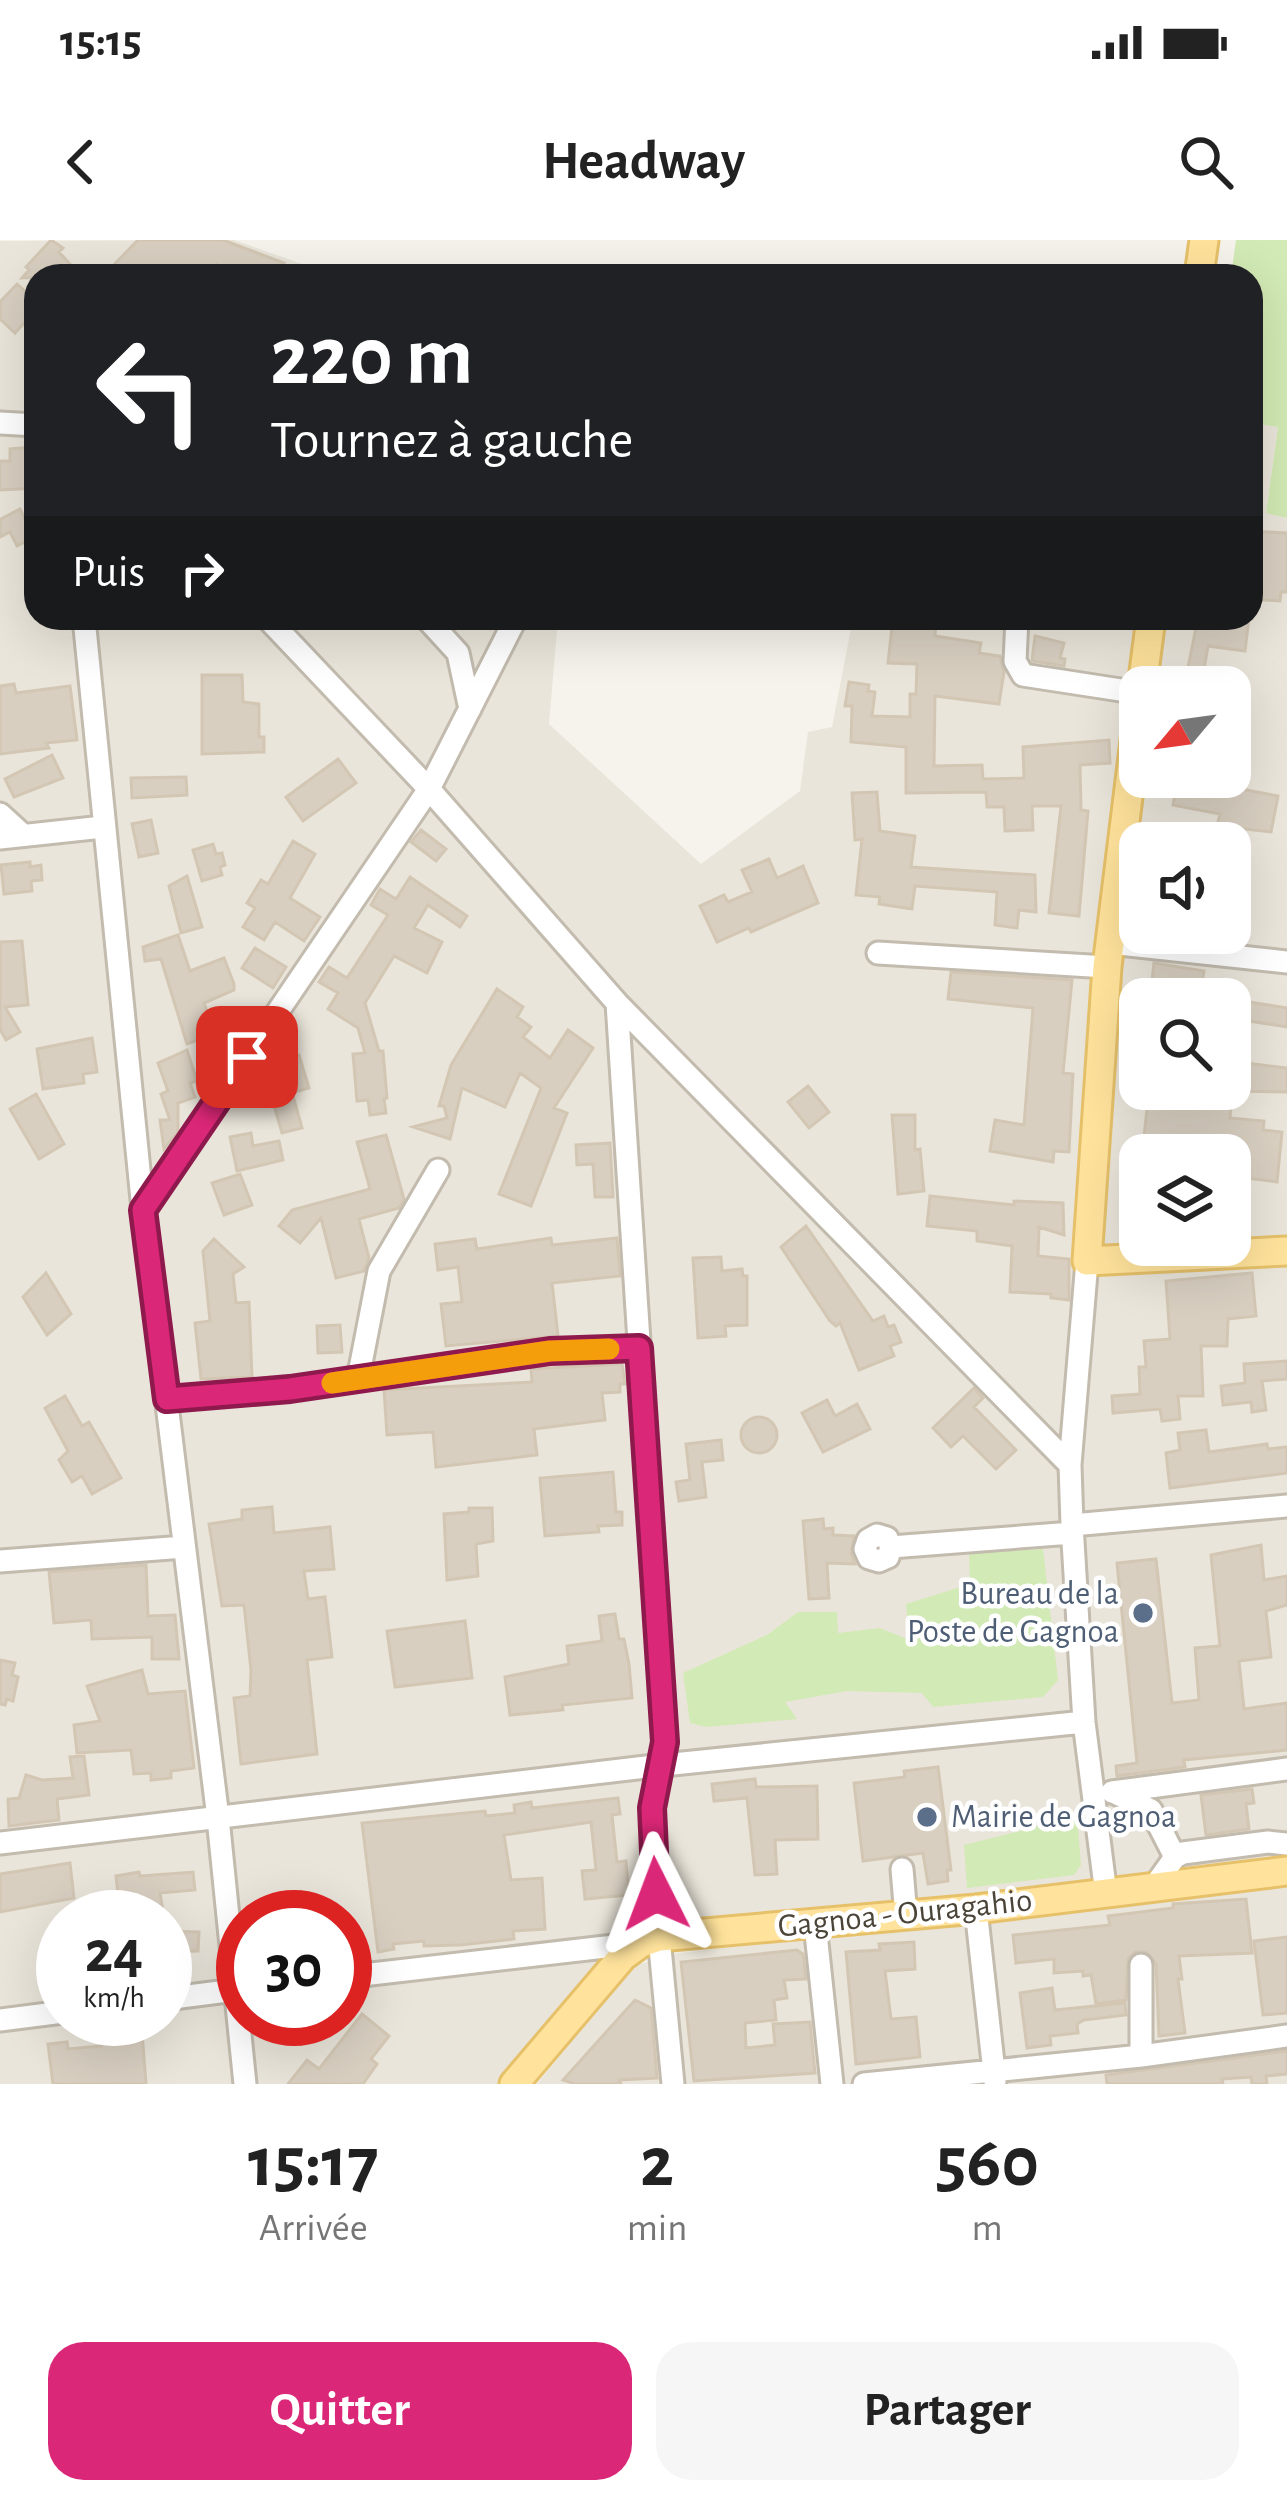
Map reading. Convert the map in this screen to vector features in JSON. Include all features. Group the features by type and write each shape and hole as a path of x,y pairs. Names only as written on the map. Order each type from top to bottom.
{"main road":[{"path":"1145,666 1149,630"},
{"path":"1128,798 1109,955 1087,1261 1287,1251"},
{"name":"Gagnoa - Ouragahio","path":"650,1940 976,1909 1287,1871"},
{"path":"514,2084 610,1971 650,1940"}],"street":[{"path":"85,630 143,1210 227,1890"},
{"path":"278,630 429,789 617,1003 1070,1465"},
{"path":"437,630 458,652 470,709"},
{"path":"143,1210 429,789 510,630"},
{"path":"1017,630 1016,661 1023,675 1119,690"},
{"path":"0,814 23,835"},
{"path":"0,838 103,827"},
{"path":"878,953 1287,962"},
{"path":"617,1003 665,1742 652,1808 650,1940 673,2084"},
{"path":"358,1379 379,1271 438,1170"},
{"path":"1087,1261 1070,1465 1084,1722 1102,1789 1106,1894"},
{"path":"167,1399 358,1379 550,1351 639,1348"},
{"path":"891,1547 1287,1506"},
{"path":"0,1561 184,1547"},
{"path":"0,1843 663,1765 1084,1722"},
{"path":"1102,1789 1286,1771"},
{"path":"1102,1789 1151,1810 1175,1857"},
{"path":"1153,1888 1175,1857 1278,1843 1287,1821"},
{"path":"902,1869 907,1916"},
{"path":"976,1909 995,2078"},
{"path":"815,1924 832,2084"},
{"path":"372,1974 650,1940"},
{"path":"1141,1965 1142,2056"},
{"path":"0,2020 36,2015"},
{"path":"864,2084 995,2078 1287,2036"},
{"path":"242,2046 244,2084"}],"shaded area":[{"path":"234,240 302,264 24,264 24,630 557,630 549,724 701,864 800,791 808,732 832,727 851,630 1263,630 1263,425 1278,427 1266,512 1287,518 1287,1863 634,1936 534,2036 497,2084 0,2084 0,241"},
{"path":"1287,1884 1287,2084 537,2084 629,1967 679,1953"}],"green space":[{"path":"1236,240 1287,240 1287,518 1266,513 1278,427 1263,425 1263,264 1233,264"},
{"path":"1043,1549 1058,1680 1043,1697 933,1707 922,1693 847,1691 785,1702 797,1719 706,1727 690,1723 683,1673 767,1635 798,1612 837,1612 838,1633 880,1628 909,1640 906,1604 970,1584 969,1553"},
{"path":"1077,1817 1081,1865 1074,1875 967,1888 964,1845"}],"building":[{"path":"51,240 63,248 59,252 70,264 29,264"},
{"path":"138,240 223,240 284,263 283,264 115,264"},
{"path":"17,284 24,290 24,323 15,333 0,319 0,302"},
{"path":"24,448 24,489 0,490 0,461 10,461 10,449"},
{"path":"20,509 24,542 17,546 10,532 0,537 1,519"},
{"path":"1263,532 1287,533 1287,592 1281,592 1280,601 1263,600"},
{"path":"892,630 935,630 935,636 981,643 979,653 1000,656 1004,672 999,704 935,696 934,766 982,765 983,779 1024,778 1023,747 1109,740 1110,763 1080,765 1081,810 1088,811 1079,916 1049,913 1061,806 1032,806 1033,830 1005,831 1004,807 987,807 986,792 906,793 906,747 851,742 852,706 845,706 849,682 869,685 868,691 875,692 872,716 910,717 917,664 888,663"},
{"path":"1196,630 1248,630 1245,651 1208,646 1205,666 1188,666"},
{"path":"1035,636 1064,643 1060,658 1065,659 1064,666 1032,661"},
{"path":"202,675 242,675 243,702 259,704 264,752 202,754"},
{"path":"14,684 16,693 70,686 77,740 0,754 0,686"},
{"path":"52,755 63,778 14,797 5,779"},
{"path":"338,759 356,783 303,821 286,797"},
{"path":"186,777 187,795 132,798 131,778"},
{"path":"1251,791 1278,796 1271,832 1251,830 1251,822 1218,822 1220,814 1173,805 1174,798 1251,798"},
{"path":"877,792 880,831 915,836 911,867 1035,875 1036,912 1019,910 1017,928 995,925 997,892 915,886 912,909 879,904 880,897 856,895 862,839 855,840 852,793"},
{"path":"151,820 158,853 139,857 132,824"},
{"path":"421,830 446,849 436,861 411,842"},
{"path":"293,841 315,854 290,898 320,917 304,941 275,922 264,940 243,927 255,908 247,903 261,880 268,884"},
{"path":"213,844 225,865 220,867 222,875 202,881 193,850"},
{"path":"769,859 777,878 803,866 818,903 717,942 700,906 724,895 728,902 752,892 742,870"},
{"path":"30,862 30,867 41,865 42,880 31,881 32,891 4,894 1,865"},
{"path":"187,876 202,927 181,933 169,886"},
{"path":"410,877 467,916 460,927 428,905 414,928 442,942 427,973 394,956 365,1003 379,1051 383,1051 387,1098 386,1113 370,1115 368,1100 357,1101 353,1054 365,1053 358,1028 328,1009 338,993 319,982 329,967 347,978 388,915 371,905 380,889 396,899"},
{"path":"178,935 190,971 224,958 234,984 234,990 204,1003 215,1033 187,1044 161,959 145,961 143,947"},
{"path":"22,941 28,1005 5,1007 20,1032 6,1040 0,1029 0,942"},
{"path":"255,948 286,967 273,988 242,968"},
{"path":"1154,963 1204,971 1203,978 1152,978"},
{"path":"951,972 1072,980 1063,1073 1073,1074 1069,1152 1054,1151 1053,1162 990,1151 995,1120 1024,1125 1033,1008 948,999"},
{"path":"497,989 523,1007 517,1017 531,1027 523,1037 550,1058 568,1030 593,1048 554,1108 567,1113 531,1206 499,1194 541,1088 520,1073 505,1107 462,1088 450,1139 413,1127 447,1118 444,1106 439,1106 451,1065"},
{"path":"1251,1002 1287,1008 1287,1027 1251,1021"},
{"path":"92,1038 97,1072 83,1074 84,1083 43,1089 37,1049"},
{"path":"187,1050 197,1081 190,1083 195,1097 178,1103 178,1132 164,1149 160,1120 170,1120 161,1094 168,1091 158,1063"},
{"path":"299,1055 309,1088 288,1094 278,1061"},
{"path":"1251,1064 1287,1068 1287,1092 1251,1091"},
{"path":"808,1086 829,1112 809,1128 788,1102"},
{"path":"36,1094 64,1144 39,1159 10,1109"},
{"path":"293,1096 302,1128 282,1133 273,1102"},
{"path":"1147,1110 1231,1110 1230,1118 1264,1121 1263,1130 1282,1132 1277,1182 1251,1179 1251,1134 1144,1134"},
{"path":"892,1115 915,1115 915,1150 920,1149 924,1191 898,1194"},
{"path":"251,1133 253,1146 279,1141 283,1160 237,1171 230,1137"},
{"path":"386,1135 404,1199 399,1208 359,1219 369,1258 364,1271 336,1278 321,1218 300,1243 279,1226 292,1210 370,1189 357,1142"},
{"path":"610,1143 613,1197 595,1197 593,1164 577,1165 576,1145"},
{"path":"240,1174 252,1205 224,1215 212,1183"},
{"path":"930,1196 1014,1205 1014,1201 1063,1203 1064,1235 1039,1227 1038,1256 1069,1259 1069,1300 1010,1292 1012,1246 977,1241 977,1231 927,1226"},
{"path":"806,1226 873,1321 884,1316 888,1327 894,1325 901,1342 890,1346 894,1356 859,1370 840,1323 836,1326 830,1321 781,1247"},
{"path":"551,1238 552,1245 617,1238 620,1276 552,1283 558,1336 446,1346 441,1304 462,1302 458,1267 438,1270 435,1244 475,1239 477,1249"},
{"path":"214,1239 244,1267 233,1274 236,1303 249,1302 252,1377 201,1379 195,1323 210,1321 203,1251"},
{"path":"721,1257 722,1271 742,1269 747,1276 747,1325 725,1326 726,1336 698,1338 693,1258"},
{"path":"46,1273 71,1314 47,1335 23,1297"},
{"path":"1252,1273 1256,1316 1228,1319 1227,1346 1201,1346 1203,1396 1178,1396 1180,1419 1162,1421 1160,1409 1113,1413 1112,1396 1140,1394 1139,1367 1146,1367 1144,1341 1170,1339 1166,1281"},
{"path":"340,1325 342,1352 318,1353 317,1326"},
{"path":"1287,1361 1287,1379 1262,1381 1266,1410 1252,1412 1251,1402 1223,1405 1221,1386 1245,1383 1244,1364"},
{"path":"622,1364 625,1384 620,1384 620,1392 602,1393 605,1420 534,1429 537,1455 436,1467 433,1432 387,1435 384,1390 532,1382 531,1369"},
{"path":"974,1388 983,1398 974,1407 1016,1450 996,1469 963,1436 951,1447 933,1428"},
{"path":"65,1396 82,1426 89,1422 121,1478 92,1494 82,1476 72,1482 59,1460 68,1451 45,1408"},
{"path":"827,1400 835,1416 857,1404 870,1429 823,1452 802,1413"},
{"path":"759,1417 772,1422 777,1435 772,1448 759,1453 746,1448 741,1435 746,1422"},
{"path":"1206,1430 1209,1452 1267,1444 1268,1449 1287,1447 1287,1473 1170,1488 1166,1453 1180,1450 1178,1433"},
{"path":"721,1440 723,1460 702,1462 706,1497 679,1501 676,1482 690,1480 686,1444"},
{"path":"613,1472 616,1512 622,1512 622,1525 598,1526 599,1532 545,1536 540,1478"},
{"path":"272,1507 274,1533 330,1527 334,1569 304,1571 308,1599 325,1597 332,1657 307,1660 317,1754 241,1764 234,1698 250,1696 244,1605 222,1606 209,1524 242,1519 242,1510"},
{"path":"469,1508 492,1508 493,1541 476,1544 478,1576 447,1580 444,1514 469,1512"},
{"path":"823,1519 824,1529 833,1528 833,1535 854,1536 851,1553 855,1564 827,1563 829,1598 809,1599 803,1521"},
{"path":"1261,1545 1264,1580 1287,1576 1287,1605 1266,1611 1271,1657 1239,1661 1244,1709 1287,1703 1287,1750 1184,1760 1185,1767 1117,1776 1116,1766 1137,1763 1117,1563 1156,1559 1172,1703 1199,1700 1195,1648 1220,1646 1211,1555"},
{"path":"146,1565 148,1616 175,1615 179,1659 152,1659 152,1637 92,1639 91,1620 54,1623 49,1572"},
{"path":"615,1614 619,1639 624,1639 632,1698 510,1715 505,1677 569,1664 567,1646 602,1641 599,1616"},
{"path":"465,1621 472,1678 395,1687 387,1631"},
{"path":"0,1660 15,1663 12,1675 18,1677 13,1701 7,1699 5,1705 0,1704"},
{"path":"142,1670 148,1694 185,1691 194,1768 171,1771 171,1778 151,1780 151,1773 134,1774 131,1750 77,1753 74,1725 100,1721 87,1686"},
{"path":"84,1756 89,1795 57,1799 59,1820 9,1826 8,1799 19,1798 26,1775 42,1780 73,1778 70,1757"},
{"path":"938,1767 951,1870 947,1870 948,1881 928,1884 923,1853 863,1861 854,1783 905,1777 904,1771"},
{"path":"755,1779 756,1787 817,1786 818,1839 775,1840 777,1874 755,1875 747,1798 714,1801 712,1784"},
{"path":"1252,1789 1254,1803 1246,1804 1249,1829 1206,1835 1201,1795"},
{"path":"618,1798 620,1814 612,1815 617,1862 626,1861 629,1895 585,1899 582,1871 596,1870 591,1822 504,1835 511,1880 542,1878 545,1929 513,1931 514,1939 460,1945 393,1944 394,1949 378,1952 362,1823 485,1811 486,1816 515,1813 514,1805 531,1802 532,1808"},
{"path":"70,1863 73,1890 36,1890 36,1905 0,1912 0,1874"},
{"path":"193,1872 195,1890 118,1890 116,1876"},
{"path":"1246,1899 1252,1953 1179,1956 1185,2033 1159,2036 1156,1964 1147,1952 1135,1952 1128,1959 1126,2000 1096,2004 1091,1975 1054,1973 1054,1959 1016,1963 1013,1935 1110,1925 1108,1916 1173,1908 1173,1904"},
{"path":"192,1932 199,1932 198,1951 192,1951"},
{"path":"1287,1937 1287,2013 1263,2015 1254,1941"},
{"path":"914,1942 915,1969 885,1971 891,2019 916,2017 920,2057 856,2064 846,1952"},
{"path":"797,1950 803,1954 806,1979 784,1980 787,1998 774,2000 776,2020 745,2023 746,2048 775,2045 773,2024 810,2022 815,2073 694,2081 681,1962"},
{"path":"1052,1988 1055,2010 1125,2003 1126,2015 1084,2020 1077,2024 1078,2033 1050,2036 1051,2045 1027,2048 1020,1993"},
{"path":"635,2000 651,2008 657,2078 619,2080 621,2084 563,2080"},
{"path":"372,2022 389,2036 371,2059 377,2064 363,2084 288,2084 307,2060 319,2069 337,2046 372,2046"},
{"path":"48,2046 143,2046 146,2084 53,2084"},
{"path":"1287,2051 1287,2074 1266,2076 1267,2084 1252,2084 1251,2077 1222,2079 1223,2084 1107,2084 1106,2075"}],"slow traffic":[{"path":"332,1383 550,1351 609,1349"}],"place":[{"name":"Bureau de la Poste de Gagnoa","path":"1143,1613"},
{"name":"Mairie de Gagnoa","path":"927,1817"}],"route":[{"path":"247,1057 143,1210 167,1399 290,1389 550,1351 639,1348 665,1742 652,1808 656,1894"}]}
